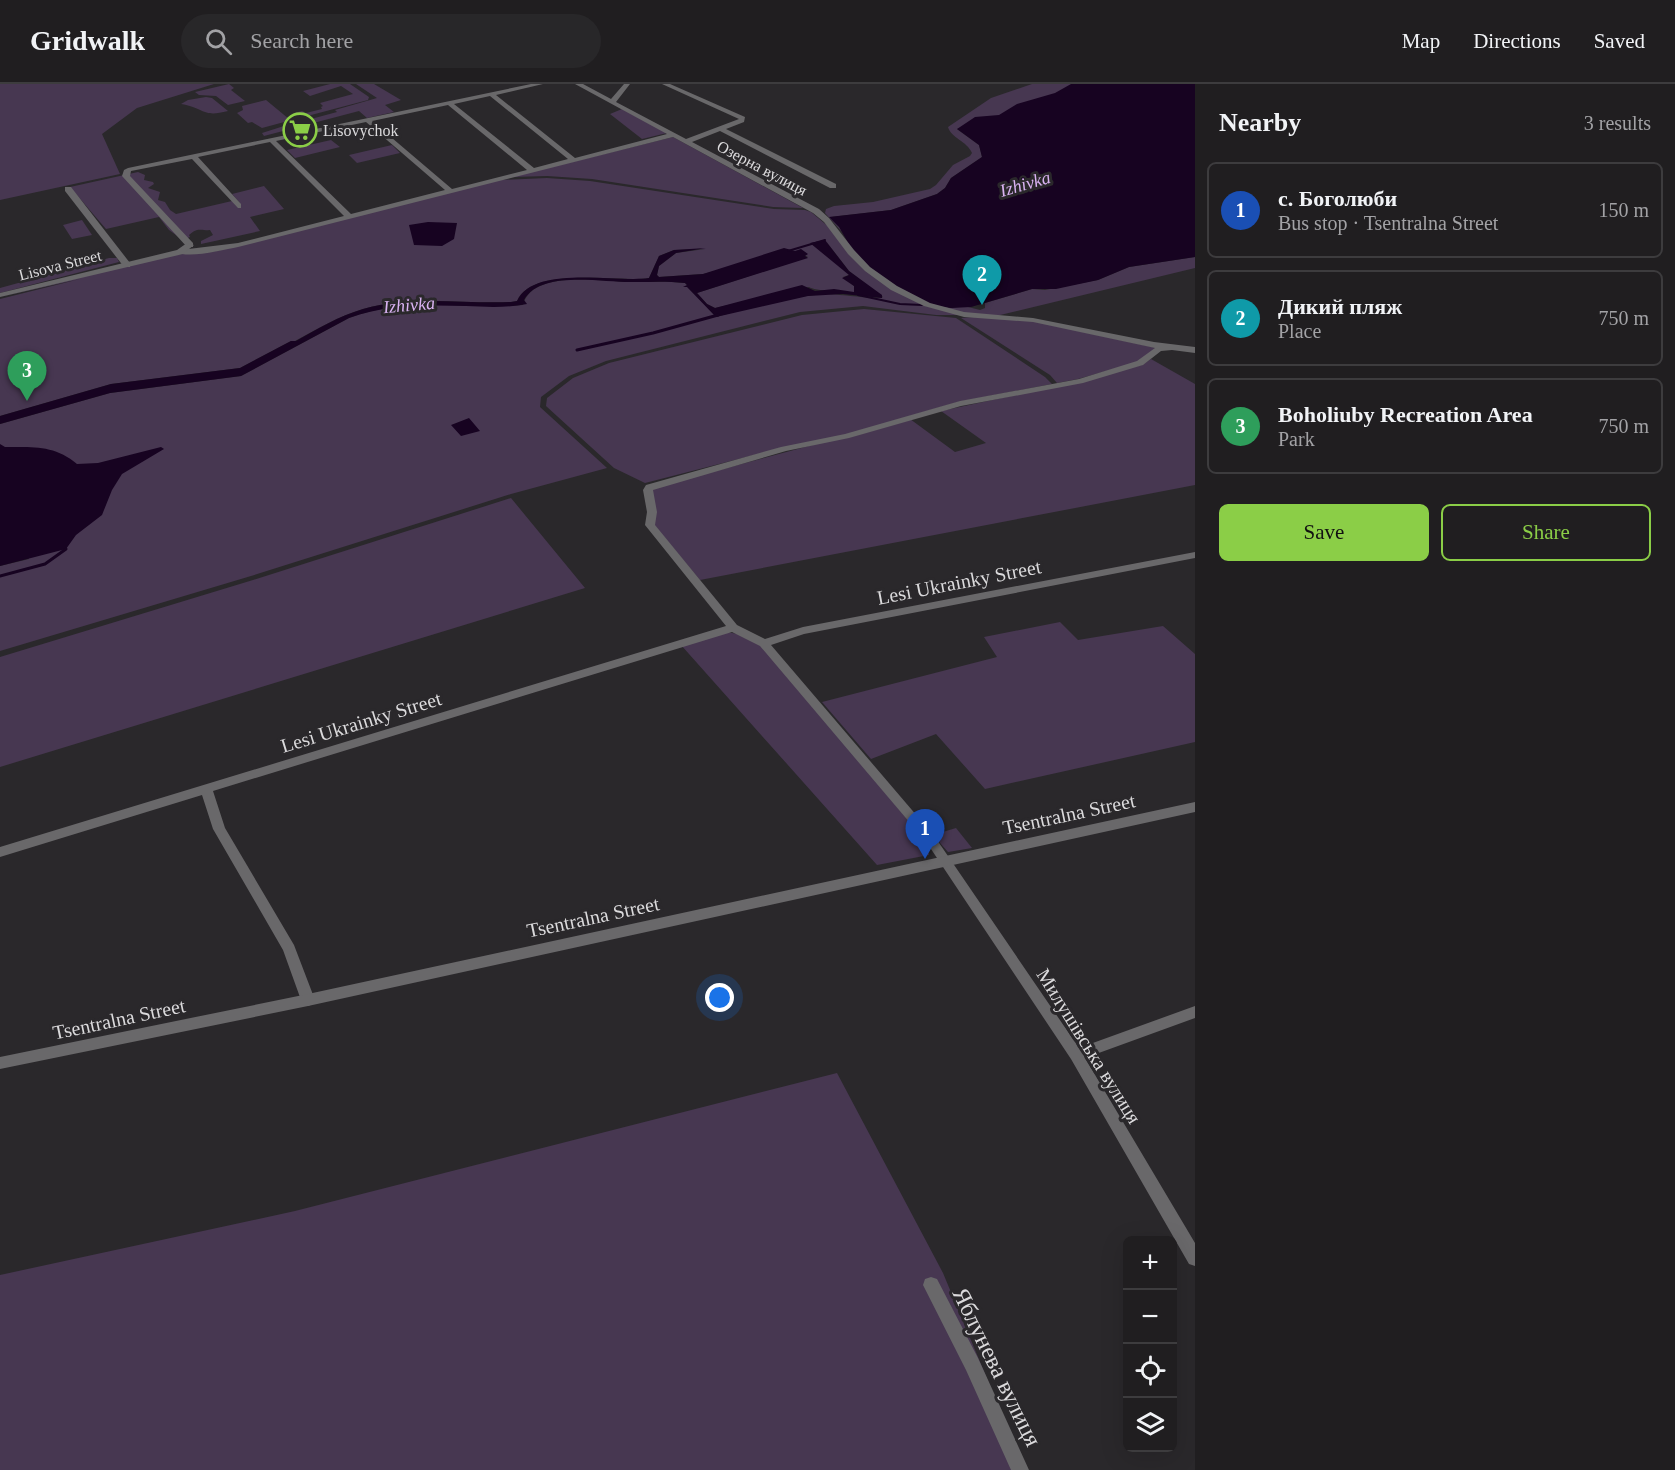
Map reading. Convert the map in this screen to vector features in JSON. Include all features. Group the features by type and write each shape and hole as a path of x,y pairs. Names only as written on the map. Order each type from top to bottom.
{"street":[{"name":"Lisova Street","path":"0,295 180,252 190,245 126,174 133,168 540,84"},
{"name":"Озерна вулиця","path":"578,84 825,218 850,252 867,269 900,292 928,306 974,316 1032,320 1098,331 1138,343 1170,348"},
{"path":"613,102 627,84"},
{"name":"Озерна вулиця","path":"665,84 744,118 742,122 685,142"},
{"path":"491,94 573,160"},
{"path":"449,103 534,171"},
{"path":"367,120 450,192"},
{"name":"Озерна вулиця","path":"722,129 833,186"},
{"path":"180,252 215,250 673,135"},
{"path":"271,140 349,217"},
{"path":"193,156 238,206"},
{"name":"Lisova Street","path":"68,189 127,265"},
{"path":"765,643 733,628 650,525 652,512 648,490 657,483 784,449 846,436 960,404 1080,381 1140,363 1159,350 1170,348 1195,350"},
{"name":"Lesi Ukrainky Street","path":"765,643 802,631 1195,555"},
{"name":"Lesi Ukrainky Street","path":"0,852 679,642 733,628"},
{"name":"Милушівська вулиця","path":"765,643 931,840 1076,1055 1195,1258"},
{"path":"206,788 219,829 289,949 308,1000"},
{"name":"Tsentralna Street","path":"0,1063 308,1000 1195,807"},
{"path":"1076,1055 1195,1012"},
{"name":"Яблунева вулиця","path":"931,1285 972,1364 1020,1470"}],"shaded area":[{"path":"0,84 214,84 137,108 102,134 120,174 0,200"},
{"path":"229,84 234,88 231,90 245,101 228,105 216,96 199,95 195,92"},
{"path":"330,84 350,84 369,97 368,100 296,119 294,117 294,113 322,109 323,106 320,103 353,94 341,86 310,96 303,91"},
{"path":"356,84 374,84 401,100 385,105 394,112 367,118 359,111 264,136 262,133 377,98"},
{"path":"1032,84 1114,84 957,129 979,145 982,157 951,178 945,188 937,194 891,210 831,217 839,220 844,234 825,213 826,209 834,206 873,202 930,189 953,165 972,153 967,145 952,134 948,127 991,98"},
{"path":"212,98 228,111 208,113 181,104 188,100"},
{"path":"266,100 289,119 288,121 262,128 252,122 248,123 237,113 243,110 242,106"},
{"path":"622,109 667,133 642,139 610,114"},
{"path":"673,137 803,208 773,207 592,179 547,176 511,177"},
{"path":"331,140 340,147 295,158 287,150"},
{"path":"392,145 400,153 357,163 349,155"},
{"path":"138,172 145,175 144,180 153,182 154,184 148,188 160,192 158,200 165,202 176,214 232,201 240,203 232,194 264,186 284,209 250,217 260,231 201,244 201,241 213,235 210,230 197,230 183,240 169,230 159,217 106,229 70,187"},
{"path":"547,178 590,181 774,209 805,210 811,212 922,305 961,315 936,315 863,306 800,312 606,361 569,376 541,397 540,407 607,468 511,494 251,576 0,651 0,566 29,559 0,475 0,424 110,393 241,376 349,318 370,312 413,306 523,305 529,293 555,281 685,283 716,317 813,295 883,297 849,271 825,240 849,275 843,277 854,286 854,292 809,287 715,308 707,304 697,293 808,257 795,251 703,274 659,277 657,275 659,266 676,253 705,249 674,250 659,256 649,278 557,279 540,283 526,290 517,301 511,302 418,301 381,305 337,319 240,368 111,384 0,416 0,299 80,279 0,297 172,255 216,251 499,180"},
{"path":"82,220 92,235 72,239 63,225"},
{"path":"1195,257 1195,268 996,316 975,315 930,305 951,308 964,306 980,310 985,308 985,303 1032,289 1045,290 1098,280 1129,267"},
{"path":"109,258 117,258 119,262 0,293 0,288"},
{"path":"864,309 956,318 1045,377 1052,384 958,402 845,435 782,448 645,483 614,468 546,406 547,398 573,378 609,363 802,315"},
{"path":"961,318 1032,321 1157,348 1138,362 1057,383 1050,375"},
{"path":"1151,359 1195,384 1195,485 700,580 654,525 652,488 910,419 955,452 986,443 941,411 1142,365"},
{"path":"511,498 585,588 0,767 0,657"},
{"path":"1060,622 1078,640 1163,626 1195,654 1195,742 985,789 936,734 871,759 822,702 997,657 984,637"},
{"path":"726,632 744,635 764,647 927,843 929,855 877,865 681,645"},
{"path":"956,828 972,848 948,852 933,835"},
{"path":"837,1073 943,1273 1025,1470 0,1470 0,1275 295,1211"}],"water":[{"path":"1071,84 1195,84 1195,257 1129,267 1098,280 1056,289 1032,289 971,307 951,308 930,305 902,291 869,268 853,251 839,227 829,217 891,210 937,194 945,188 951,178 982,157 979,145 957,129 975,117 999,115 1017,104 1055,93"},
{"path":"428,222 457,223 454,239 442,246 414,245 409,225"},
{"path":"825,240 849,271 882,295 882,298 843,294 808,296 716,317 687,287 683,287 687,285 685,283 558,281 532,290 524,300 527,304 497,307 407,306 363,313 349,318 241,376 110,393 0,424 0,416 111,384 240,368 320,327 363,309 418,301 511,302 517,301 526,290 540,282 577,278 649,278 659,256 674,250 706,248 676,253 659,266 657,275 659,277 703,274 784,248 795,251 801,249 808,254 805,256 808,258 697,293 707,304 715,308 802,285 815,291 834,289 854,292 854,286 842,278 849,275 810,243"},
{"path":"469,418 480,431 461,436 451,425"},
{"path":"0,444 5,447 34,447 52,450 77,464 98,463 161,447 164,449 122,474 112,490 102,515 76,535 66,549 0,566"}],"waterway":[{"name":"Izhivka","path":"788,251 825,240"},
{"path":"858,295 900,304 922,305"},
{"path":"577,350 653,333 718,315"},
{"path":"0,576 45,564 66,549"}],"place":[{"name":"Lisovychok","path":"300,130"},
{"name":"Дикий пляж","path":"982,305"},
{"name":"Boholiuby Recreation Area","path":"27,401"},
{"name":"с. Боголюби","path":"925,859"}]}
